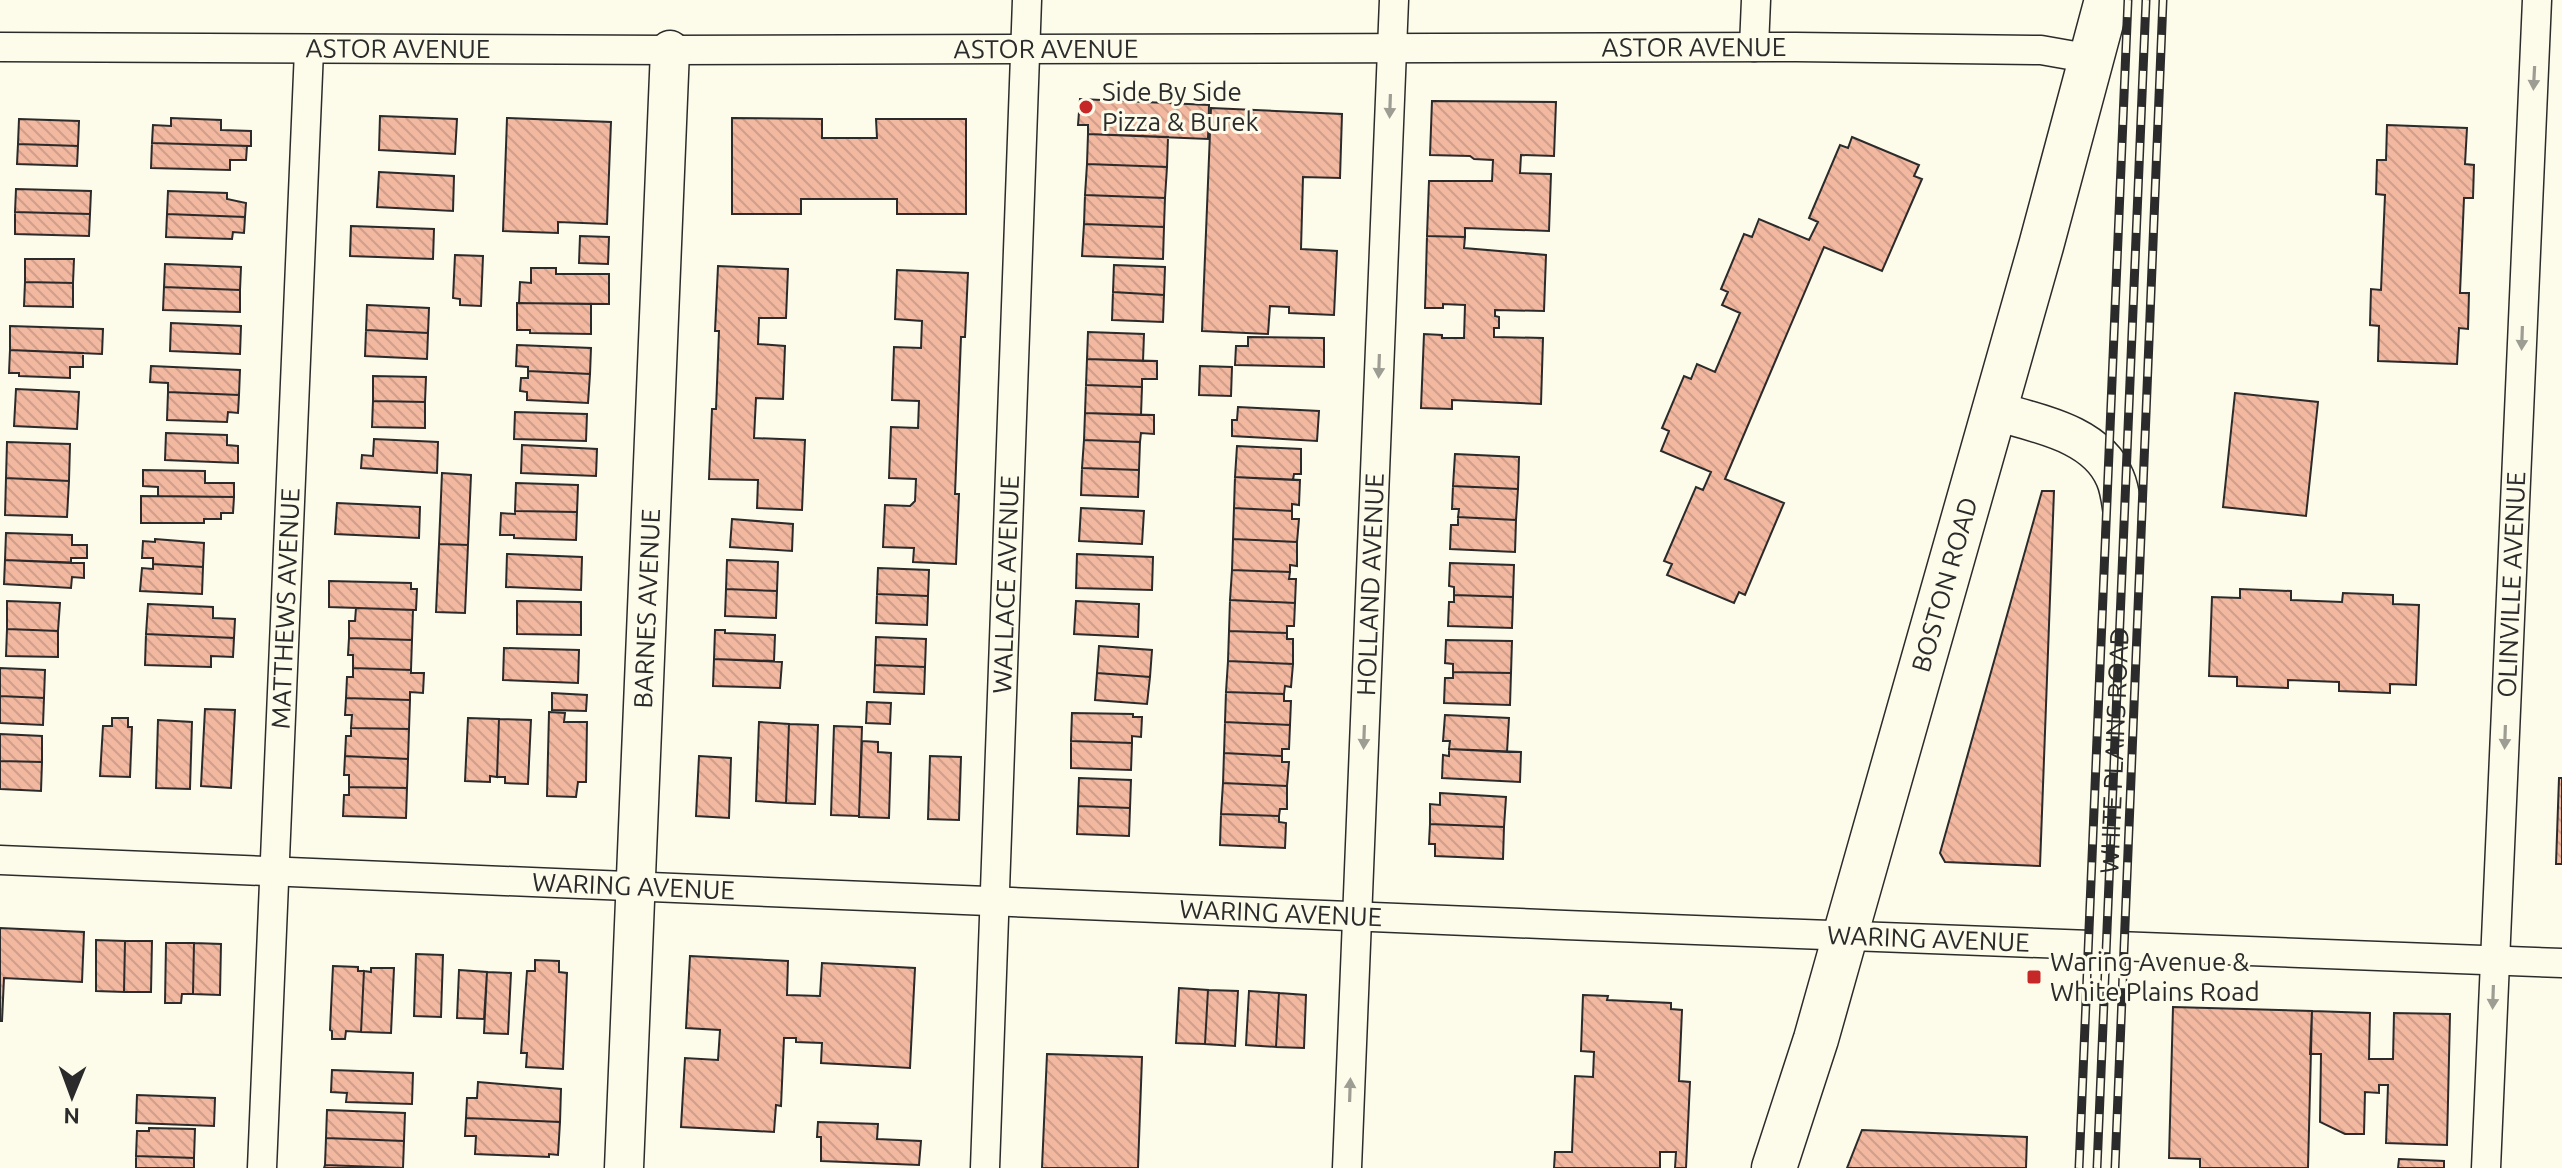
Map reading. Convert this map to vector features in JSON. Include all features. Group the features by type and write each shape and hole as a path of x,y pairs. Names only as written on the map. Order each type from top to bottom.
{"main road":[{"name":"BOSTON ROAD","path":"1774,1168 1816,1039 2107,0"}],"street":[{"name":"WALLACE AVENUE","path":"985,1168 997,902 1027,0"},
{"name":"HOLLAND AVENUE","path":"1347,1168 1394,0"},
{"path":"1754,47 1756,0"},
{"name":"OLINVILLE AVENUE","path":"2486,1168 2537,0"},
{"name":"ASTOR AVENUE","path":"0,47 670,50 1754,47 2041,50 2092,59"},
{"name":"MATTHEWS AVENUE","path":"262,1168 309,50"},
{"name":"BARNES AVENUE","path":"624,1168 670,50"},
{"name":"WHITE PLAINS ROAD","path":"1992,410 2064,433 2089,446 2108,464 2118,487 2123,514 2096,1168"},
{"name":"WARING AVENUE","path":"0,860 2562,963"}],"building":[{"path":"1080,99 1209,105 1208,139 1088,134 1088,125 1078,125"},
{"path":"1432,101 1556,102 1554,156 1521,155 1520,173 1551,174 1549,231 1465,228 1465,237 1427,236 1429,181 1492,181 1493,160 1430,155"},
{"path":"1211,108 1342,114 1340,178 1303,177 1301,249 1337,251 1334,315 1289,313 1289,307 1270,306 1268,334 1202,331"},
{"path":"380,116 457,119 455,154 379,150"},
{"path":"171,118 221,120 221,130 251,131 251,146 152,143 153,125 171,126"},
{"path":"507,118 611,122 607,224 558,222 558,233 503,231"},
{"path":"732,118 822,119 822,138 877,138 876,119 966,119 966,214 897,214 897,199 801,199 801,214 732,214"},
{"path":"19,119 79,121 78,146 18,144"},
{"path":"2387,125 2467,128 2465,164 2474,165 2473,198 2464,198 2460,293 2469,293 2468,329 2459,328 2457,364 2378,361 2379,326 2370,325 2371,289 2381,290 2385,195 2376,194 2377,160 2386,160"},
{"path":"1088,134 1168,137 1167,167 1087,164"},
{"path":"1852,137 1919,165 1914,176 1922,179 1882,271 1824,247 1725,479 1784,503 1745,595 1739,592 1734,603 1667,575 1672,564 1664,561 1696,487 1703,490 1711,472 1661,451 1669,431 1662,428 1684,376 1691,379 1697,364 1715,372 1740,313 1722,305 1728,292 1721,289 1744,234 1752,237 1759,219 1809,240 1818,222 1809,218 1840,145 1848,148"},
{"path":"152,143 247,146 246,160 230,160 230,170 151,168"},
{"path":"18,144 78,146 77,166 17,164"},
{"path":"1087,164 1167,167 1165,198 1085,195"},
{"path":"379,172 454,176 453,211 377,207"},
{"path":"16,189 91,191 90,214 15,212"},
{"path":"168,191 227,193 227,199 246,203 245,217 167,214"},
{"path":"1085,195 1165,198 1164,227 1084,224"},
{"path":"15,212 90,214 89,236 15,234"},
{"path":"167,214 245,217 244,233 233,232 232,239 166,237"},
{"path":"1084,224 1164,227 1163,259 1082,256"},
{"path":"351,226 434,229 433,259 350,256"},
{"path":"580,236 609,237 608,264 579,263"},
{"path":"1427,236 1465,237 1464,248 1546,255 1544,311 1495,310 1499,328 1494,328 1494,337 1543,338 1541,404 1452,400 1452,409 1421,408 1424,334 1464,338 1465,305 1443,304 1443,308 1425,308"},
{"path":"455,255 483,256 481,306 460,305 460,299 453,298"},
{"path":"25,259 74,259 73,283 25,282"},
{"path":"165,264 241,267 240,290 164,287"},
{"path":"1114,265 1165,267 1164,295 1113,292"},
{"path":"718,266 788,269 786,318 759,318 758,344 785,346 783,399 756,398 754,438 805,440 802,510 757,508 758,480 709,479 712,409 716,409"},
{"path":"531,268 556,268 556,274 609,274 609,304 519,303 520,282 531,283"},
{"path":"897,270 968,273 965,337 961,337 955,494 959,494 956,564 913,562 914,548 883,547 885,505 910,506 915,501 916,479 889,478 891,427 918,428 919,401 892,400 894,347 921,348 922,321 895,319"},
{"path":"25,282 73,283 73,307 24,306"},
{"path":"164,287 240,290 240,312 163,310"},
{"path":"1113,292 1164,295 1163,322 1112,320"},
{"path":"517,303 591,304 591,334 517,330"},
{"path":"367,305 429,308 428,333 366,330"},
{"path":"171,323 241,326 240,354 170,351"},
{"path":"10,326 103,329 102,354 10,350"},
{"path":"366,330 428,333 427,359 365,356"},
{"path":"1088,332 1144,334 1143,361 1087,359"},
{"path":"1248,337 1324,338 1324,367 1235,365 1236,346 1248,346"},
{"path":"517,345 591,348 590,374 528,371 528,367 516,366"},
{"path":"10,350 83,353 83,367 70,367 70,378 19,376 19,373 9,373"},
{"path":"1087,359 1157,361 1157,379 1142,379 1142,387 1086,385"},
{"path":"151,366 240,370 239,395 168,392 168,383 150,382"},
{"path":"1200,366 1232,367 1231,396 1199,395"},
{"path":"528,371 590,374 588,403 527,400 527,392 520,391 521,378 528,378"},
{"path":"373,376 426,377 425,402 373,401"},
{"path":"1086,385 1142,387 1141,415 1085,413"},
{"path":"16,389 79,392 77,429 14,426"},
{"path":"168,392 239,395 238,413 228,412 227,422 167,420"},
{"path":"2235,393 2318,402 2306,516 2223,507"},
{"path":"373,401 425,402 425,428 372,427"},
{"path":"1238,407 1319,411 1317,441 1232,436 1232,420 1237,420"},
{"path":"515,412 587,414 586,441 514,439"},
{"path":"1085,413 1154,415 1154,434 1141,433 1140,442 1084,440"},
{"path":"166,433 227,435 227,445 238,446 238,463 165,460"},
{"path":"374,439 438,442 437,473 361,468 362,455 373,456"},
{"path":"1084,440 1140,442 1139,470 1082,468"},
{"path":"7,442 70,444 69,481 6,478"},
{"path":"522,445 597,449 596,476 521,473"},
{"path":"1237,446 1301,449 1301,474 1294,474 1293,480 1235,477"},
{"path":"1455,454 1519,457 1518,489 1453,486"},
{"path":"1082,468 1139,470 1138,497 1081,495"},
{"path":"143,470 205,471 205,483 234,483 234,497 158,496 158,487 143,486"},
{"path":"442,473 471,475 468,545 439,544"},
{"path":"1235,477 1300,480 1299,505 1292,504 1292,511 1234,508"},
{"path":"6,478 69,481 67,517 5,515"},
{"path":"516,483 578,485 577,512 515,511"},
{"path":"1453,486 1518,489 1516,520 1458,517 1459,509 1452,509"},
{"path":"2042,491 2054,491 2040,866 1945,862 1940,853"},
{"path":"141,496 234,497 233,513 221,513 221,519 204,519 204,523 141,523"},
{"path":"337,503 420,507 419,538 335,534"},
{"path":"1081,508 1144,511 1142,544 1079,541"},
{"path":"1234,508 1292,511 1292,519 1299,519 1297,542 1233,539"},
{"path":"515,511 577,512 576,540 500,535 501,513 515,514"},
{"path":"1458,517 1516,520 1515,552 1450,549 1451,525 1458,525"},
{"path":"732,519 793,524 792,551 730,547"},
{"path":"6,533 72,535 72,545 87,545 87,558 71,558 71,563 5,560"},
{"path":"155,539 204,543 203,567 153,564 153,558 142,558 143,541 155,542"},
{"path":"1233,539 1297,542 1297,566 1290,565 1290,572 1232,570"},
{"path":"439,544 468,545 465,613 436,612"},
{"path":"507,554 582,557 581,590 506,587"},
{"path":"1077,554 1153,557 1152,590 1076,588"},
{"path":"5,560 84,563 84,578 72,577 71,588 4,584"},
{"path":"727,560 778,562 777,591 726,589"},
{"path":"1450,563 1514,565 1513,597 1454,595 1454,587 1449,586"},
{"path":"153,564 203,567 202,594 140,591 142,568 153,569"},
{"path":"878,568 929,570 928,596 877,594"},
{"path":"1232,570 1290,572 1289,579 1296,579 1295,603 1230,600"},
{"path":"329,581 411,583 411,589 417,589 416,610 329,607"},
{"path":"726,589 777,591 776,618 725,616"},
{"path":"2240,589 2291,591 2291,600 2342,602 2343,593 2393,595 2393,604 2419,605 2416,685 2390,684 2390,693 2339,691 2339,682 2288,680 2288,688 2237,686 2237,677 2209,676 2212,597 2240,598"},
{"path":"877,594 928,596 927,625 876,623"},
{"path":"1454,595 1513,597 1512,628 1448,626 1449,602 1454,602"},
{"path":"1230,600 1295,603 1294,626 1287,626 1287,633 1229,631"},
{"path":"7,601 60,603 58,631 7,629"},
{"path":"517,601 581,602 581,635 517,634"},
{"path":"1076,601 1139,604 1138,637 1074,634"},
{"path":"148,604 213,607 213,618 235,619 234,638 146,634"},
{"path":"356,608 413,610 412,640 349,638 349,621 355,621"},
{"path":"7,629 58,631 58,657 6,656"},
{"path":"715,630 775,635 774,661 714,659"},
{"path":"1229,631 1287,633 1287,639 1293,639 1293,664 1228,661"},
{"path":"146,634 234,638 233,657 211,656 211,667 145,665"},
{"path":"876,637 926,639 925,667 875,665"},
{"path":"349,638 412,640 411,670 353,668 353,655 348,655"},
{"path":"1446,640 1512,641 1511,673 1453,672 1453,664 1445,663"},
{"path":"1099,646 1152,650 1150,677 1097,673"},
{"path":"504,648 579,650 578,683 503,680"},
{"path":"714,659 782,662 780,688 713,686"},
{"path":"1228,661 1293,664 1291,687 1285,686 1284,694 1226,692"},
{"path":"875,665 925,667 924,694 874,692"},
{"path":"0,668 45,670 44,698 0,696"},
{"path":"353,668 424,673 423,693 410,692 410,700 346,698 347,677 353,677"},
{"path":"1453,672 1511,673 1510,705 1444,703 1445,678 1453,678"},
{"path":"1097,673 1150,677 1147,704 1095,700"},
{"path":"1226,692 1284,694 1284,701 1291,701 1290,725 1225,722"},
{"path":"552,693 587,695 586,711 552,710"},
{"path":"0,696 44,698 43,725 0,723"},
{"path":"346,698 410,700 409,729 351,728 352,715 345,715"},
{"path":"867,702 891,703 890,724 866,723"},
{"path":"205,709 235,710 231,788 201,786"},
{"path":"549,712 565,713 564,722 587,722 586,782 578,782 576,797 547,796"},
{"path":"1072,713 1133,714 1133,717 1142,717 1141,737 1132,736 1132,743 1071,741"},
{"path":"1445,715 1509,718 1507,752 1449,749 1450,741 1443,741"},
{"path":"112,718 128,718 128,727 132,727 130,777 100,776 103,726 112,726"},
{"path":"468,718 499,719 497,777 490,776 490,782 465,781"},
{"path":"499,719 531,720 528,784 505,783 505,777 497,777"},
{"path":"158,720 192,722 190,789 156,788"},
{"path":"759,722 789,724 786,803 756,801"},
{"path":"1225,722 1290,725 1289,749 1282,749 1282,756 1224,753"},
{"path":"789,724 818,725 815,804 786,803"},
{"path":"834,726 862,727 859,816 831,815"},
{"path":"351,728 409,729 408,759 345,756 346,736 351,736"},
{"path":"0,734 42,736 42,762 0,761"},
{"path":"862,741 878,742 878,752 891,753 889,818 859,817"},
{"path":"1071,741 1132,743 1131,770 1071,768"},
{"path":"1449,749 1521,752 1520,782 1442,778 1443,755 1449,756"},
{"path":"1224,753 1282,756 1282,762 1289,762 1287,786 1223,783"},
{"path":"345,756 408,759 407,788 349,787 349,775 344,775"},
{"path":"699,756 731,758 729,818 696,816"},
{"path":"930,756 961,757 959,820 928,819"},
{"path":"0,761 42,762 41,791 0,789"},
{"path":"1079,778 1131,780 1130,808 1078,806"},
{"path":"2559,778 2562,778 2562,864 2556,864"},
{"path":"1223,783 1287,786 1287,809 1280,809 1279,816 1221,814"},
{"path":"349,787 407,788 406,818 343,816 344,795 349,795"},
{"path":"1440,793 1506,797 1504,827 1430,824 1430,804 1440,805"},
{"path":"1078,806 1130,808 1129,836 1077,834"},
{"path":"1221,814 1279,816 1279,822 1286,823 1285,848 1220,845"},
{"path":"1430,824 1504,827 1503,859 1435,856 1435,844 1429,844"},
{"path":"0,928 84,932 82,982 4,978 0,1021"},
{"path":"96,940 125,941 124,992 96,991"},
{"path":"125,941 152,941 151,992 124,992"},
{"path":"166,943 194,943 193,994 182,994 181,1003 165,1003"},
{"path":"194,943 221,944 220,995 193,994"},
{"path":"416,954 443,955 441,1017 414,1016"},
{"path":"690,956 788,961 787,995 820,996 822,963 915,968 910,1068 821,1063 822,1043 796,1042 796,1038 784,1038 781,1106 776,1105 774,1132 681,1127 685,1058 718,1060 720,1030 686,1028"},
{"path":"535,960 559,961 559,972 567,973 563,1069 526,1067 527,1053 521,1053 527,971 535,971"},
{"path":"333,966 358,967 358,971 364,971 361,1032 346,1031 345,1039 332,1039 330,1030"},
{"path":"371,968 394,968 391,1033 361,1032 364,971 371,972"},
{"path":"459,970 487,972 484,1019 457,1018"},
{"path":"487,972 511,973 508,1034 484,1033"},
{"path":"1179,988 1208,990 1205,1044 1176,1043"},
{"path":"1208,990 1238,991 1235,1046 1205,1044"},
{"path":"1249,991 1279,993 1276,1047 1246,1045"},
{"path":"1279,993 1306,995 1304,1048 1276,1047"},
{"path":"1583,995 1608,996 1607,1000 1671,1003 1671,1009 1682,1010 1679,1081 1690,1082 1686,1168 1675,1168 1676,1152 1660,1152 1660,1168 1554,1168 1555,1152 1572,1152 1575,1076 1593,1077 1594,1052 1581,1051"},
{"path":"2173,1007 2312,1011 2308,1168 2200,1168 2200,1159 2169,1158"},
{"path":"2312,1011 2370,1013 2369,1059 2393,1059 2394,1013 2450,1014 2447,1145 2386,1143 2388,1085 2379,1085 2379,1093 2365,1092 2364,1134 2345,1134 2320,1122 2321,1054 2310,1054"},
{"path":"1047,1054 1142,1057 1138,1168 1042,1168"},
{"path":"332,1070 413,1073 412,1104 346,1102 347,1093 331,1092"},
{"path":"478,1082 561,1089 560,1122 466,1118 467,1098 477,1098"},
{"path":"137,1095 215,1098 214,1126 136,1123"},
{"path":"327,1110 405,1113 404,1141 326,1138"},
{"path":"466,1118 560,1122 558,1155 475,1154 476,1136 465,1136"},
{"path":"818,1122 878,1124 877,1139 921,1141 919,1165 821,1161"},
{"path":"149,1128 195,1129 194,1158 136,1156 137,1131 149,1131"},
{"path":"1862,1130 2027,1137 2026,1168 1847,1168"},
{"path":"326,1138 404,1141 403,1168 325,1165"},
{"path":"136,1156 194,1158 194,1168 136,1168"},
{"path":"2399,1159 2444,1161 2444,1168 2398,1168"},
{"path":"325,1165 402,1168 324,1168"}],"railway":[{"path":"2079,1168 2128,0"},
{"path":"2097,1168 2146,0"},
{"path":"2115,1168 2163,0"}],"place":[{"name":"Side By Side Pizza & Burek","path":"1086,107"},
{"name":"Waring Avenue & White Plains Road","path":"2034,977"}]}
